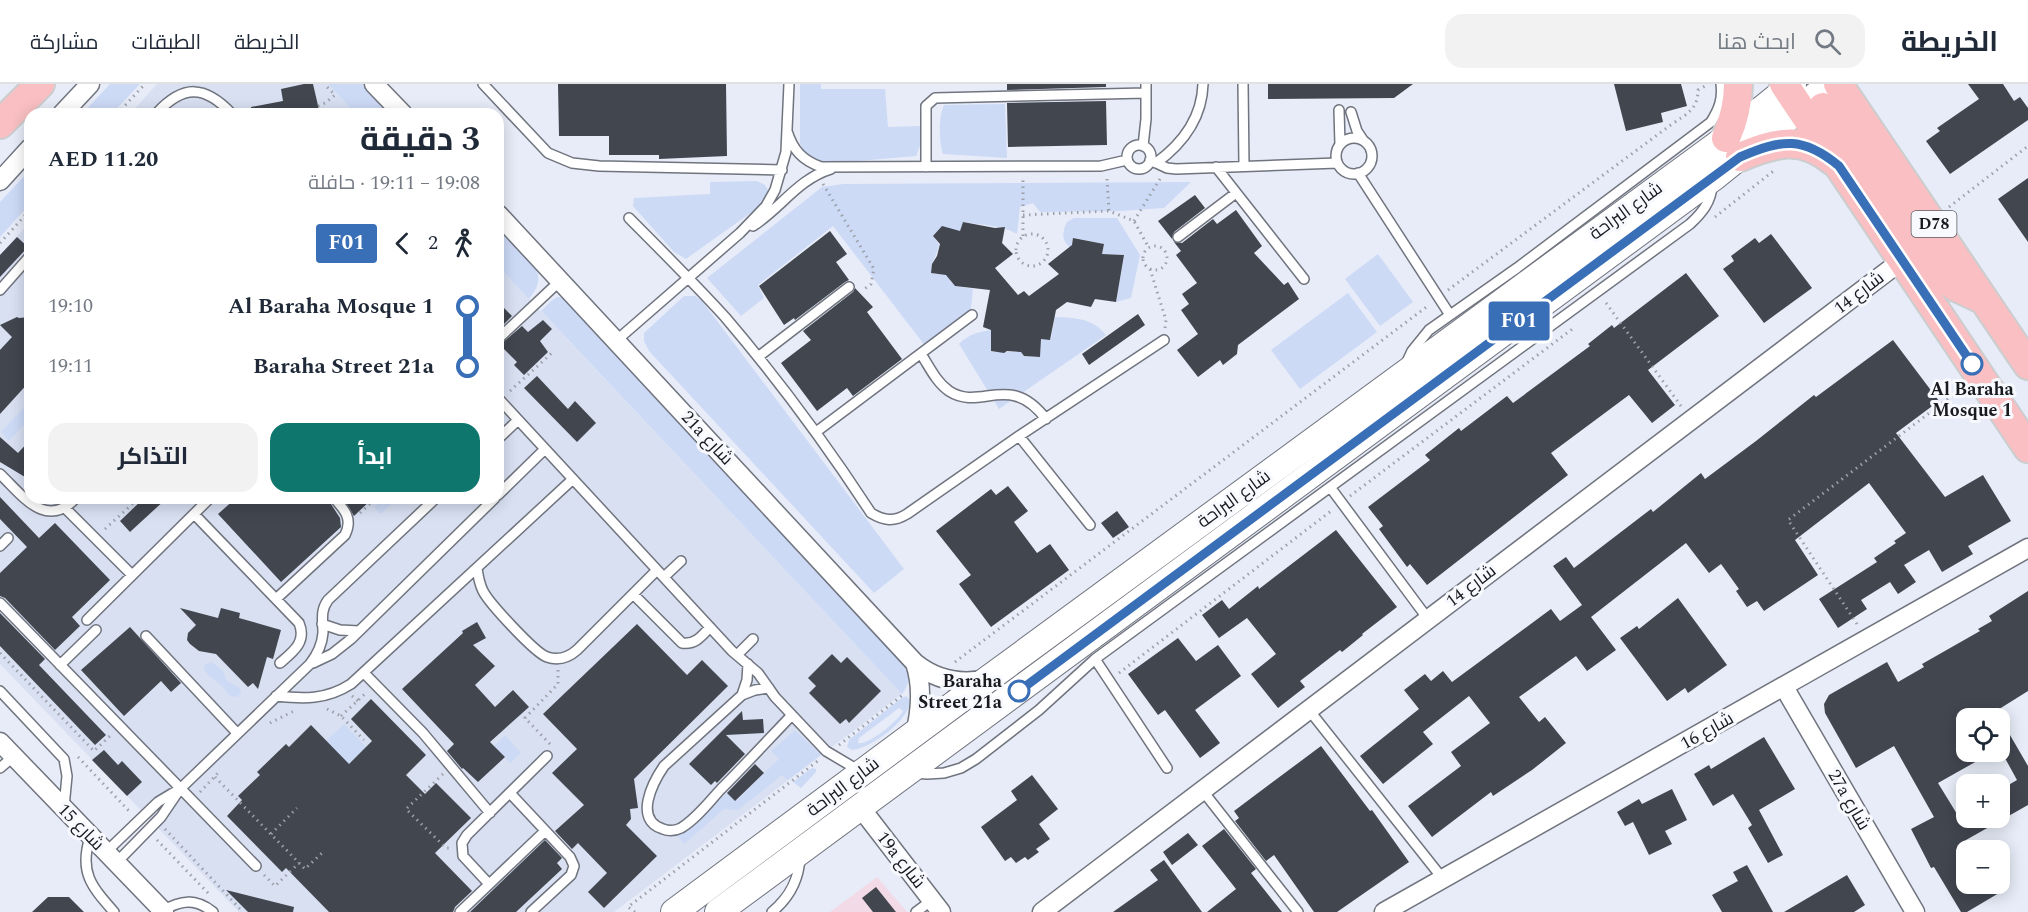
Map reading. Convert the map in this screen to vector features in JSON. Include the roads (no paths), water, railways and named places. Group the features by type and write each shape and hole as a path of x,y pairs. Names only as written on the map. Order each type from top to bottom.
{"main road":[{"path":"0,123 40,84"},
{"path":"1738,84 1733,147 1774,144 1802,103 1942,274 1954,286 1985,300"},
{"name":"D78","path":"1802,103 1803,144 1813,148 1839,166 2028,448"},
{"name":"D78","path":"1802,103 1931,221 2028,365"}],"street":[{"path":"68,108 90,84"},
{"path":"374,84 397,108"},
{"name":"شارع البراحة","path":"674,912 1551,266 1802,103"},
{"name":"شارع البراحة","path":"718,912 1713,178 1733,147"},
{"path":"0,181 24,155"},
{"name":"21a شارع","path":"504,220 928,679 915,734"},
{"name":"شارع 14","path":"1042,912 1901,261"},
{"path":"1517,268 1551,266"},
{"name":"شارع 16","path":"1384,912 2028,548"},
{"path":"928,679 967,682 988,679"},
{"name":"27a شارع","path":"1784,687 1915,912"},
{"name":"شارع 15","path":"0,742 7,762 64,809 163,911"},
{"name":"19a شارع","path":"860,807 936,906"}],"lane":[{"path":"483,84 548,153 573,163 599,166 782,170"},
{"path":"616,340 740,233 766,206 776,190 782,170 787,131 789,84"},
{"path":"1143,146 1132,147 1128,153 1127,160 1132,167 1141,168 1175,147 1191,127 1202,96 1203,84"},
{"path":"1243,84 1244,166"},
{"path":"1402,375 1412,351 1429,330 1517,268 1711,122 1719,109 1721,84"},
{"path":"926,167 926,106 935,98 1146,88 1143,146"},
{"path":"162,108 173,98 196,91 211,95 227,108"},
{"path":"1339,110 1340,145 1336,156 1337,163 1346,172 1358,173 1370,165 1372,158 1369,145 1363,140 1351,112"},
{"path":"787,131 791,144 798,154 808,162 821,167 1023,167 1106,165 1127,160"},
{"path":"1340,145 1351,138 1363,140"},
{"path":"1143,146 1153,161 1167,168 1337,163"},
{"path":"1216,167 1304,279"},
{"path":"740,233 767,216 798,186 821,172 834,168"},
{"path":"1358,173 1450,315"},
{"path":"909,772 944,773 961,768 976,759 1039,710 1095,658 1690,224 1707,204 1712,191 1713,178"},
{"path":"1178,237 1236,193"},
{"path":"629,218 688,278 758,357 816,432 871,513 879,518 899,519 1164,340"},
{"path":"0,290 24,263"},
{"path":"504,333 561,280"},
{"path":"758,357 849,286"},
{"path":"816,432 972,315"},
{"path":"921,354 941,384 950,392 961,396 1003,394 1020,396 1035,405 1046,418"},
{"path":"504,405 737,656 758,673 792,715 829,753 863,772"},
{"path":"504,433 518,420"},
{"path":"1019,436 1090,525"},
{"path":"504,489 545,449"},
{"path":"0,474 24,496"},
{"path":"276,696 316,699 343,690 573,479"},
{"path":"1330,487 1428,619"},
{"path":"33,504 39,509 55,512 69,504"},
{"path":"87,620 204,504"},
{"path":"276,599 345,535 349,523 346,510 340,504"},
{"path":"111,858 161,817 180,789 310,664 322,641 322,611 328,600 429,504"},
{"path":"310,664 342,647 489,504"},
{"path":"65,508 132,575"},
{"path":"194,514 296,619 302,633 301,638 297,647 280,663"},
{"path":"0,546 8,538"},
{"path":"477,568 480,585 489,600 541,654 558,658 578,650 633,594 681,561"},
{"path":"633,594 682,643 697,641 710,627"},
{"path":"0,603 256,866"},
{"path":"322,624 340,630 359,631"},
{"path":"60,665 96,630"},
{"path":"146,636 237,733"},
{"path":"737,656 753,639"},
{"path":"1095,658 1167,768"},
{"path":"742,695 747,680 748,664"},
{"path":"364,673 451,765 490,813"},
{"path":"769,688 742,695 664,766 649,796 647,811 653,824 659,828 673,830 680,828 792,715"},
{"path":"0,691 63,759 68,776 64,809"},
{"path":"1309,710 1443,879"},
{"path":"489,884 463,856 461,848 467,835 547,756"},
{"path":"111,858 158,802 180,789"},
{"path":"1202,790 1298,912"},
{"path":"510,793 570,857 573,866 571,875 531,912"},
{"path":"460,912 545,831"},
{"path":"90,837 84,854 86,869 99,896 114,912"},
{"path":"772,912 787,898 795,884 800,851"},
{"path":"163,911 175,903 186,902 197,903 213,912"},
{"path":"916,912 936,906"}],"place":[{"name":"Al Baraha Mosque 1","path":"1972,364"},
{"name":"Baraha Street 21a","path":"1019,691"}]}
